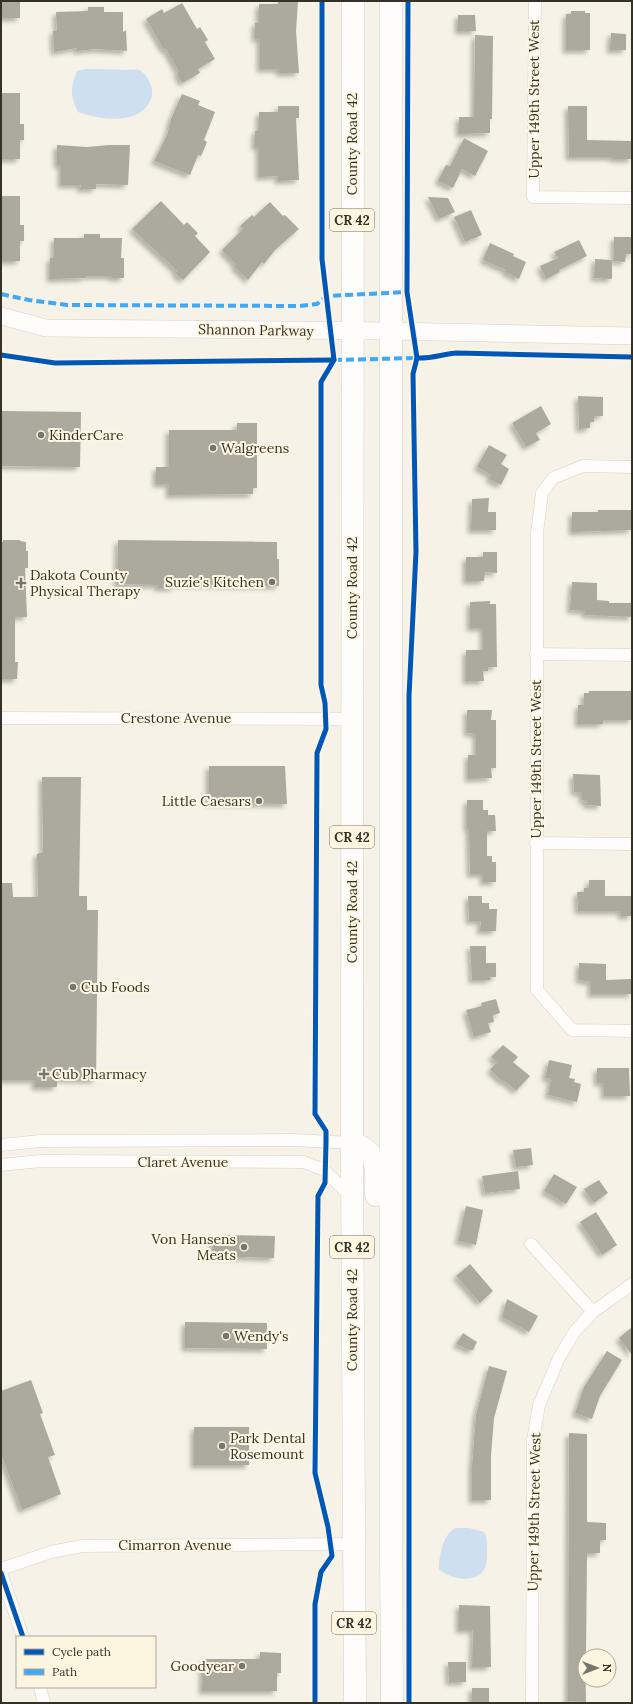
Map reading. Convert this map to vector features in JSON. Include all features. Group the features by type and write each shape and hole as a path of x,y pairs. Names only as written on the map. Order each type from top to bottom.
{"highway":[{"name":"County Road 42","path":"353,1 352,1198 356,1703"},
{"name":"CR 42","path":"391,1 392,1703"},
{"path":"352,1143 361,1146 376,1162 376,1363 378,1376 391,1389"}],"street":[{"name":"Upper 149th Street West","path":"535,1 533,197 632,198"},
{"name":"Shannon Parkway","path":"1,316 46,328 352,330 632,336"},
{"name":"Upper 149th Street West","path":"632,467 583,466 553,478 542,493 537,533 536,654 537,990 572,1030 632,1031"},
{"path":"536,654 632,655"},
{"name":"Crestone Avenue","path":"1,718 352,719"},
{"path":"536,843 632,844"},
{"name":"Claret Avenue","path":"1,1144 40,1141 293,1140 352,1143"},
{"name":"Claret Avenue","path":"1,1165 40,1161 304,1162 324,1170 352,1198"},
{"path":"531,1244 593,1312"},
{"name":"Upper 149th Street West","path":"532,1703 533,1440 540,1405 559,1358 575,1331 593,1312 632,1284"},
{"name":"Cimarron Avenue","path":"1,1570 51,1552 82,1546 354,1544"},
{"path":"1,1573 23,1636"},
{"path":"40,1688 44,1703"}],"water":[{"path":"86,69 139,70 143,72 148,79 152,91 149,103 143,110 126,118 116,119 96,117 78,112 73,101 72,87 77,71"},
{"path":"455,1528 469,1528 484,1532 487,1539 486,1565 478,1576 465,1579 458,1578 444,1573 439,1569 442,1546 447,1535"}],"building":[{"path":"1,1 20,1 20,18 3,18 3,16 1,16"},
{"path":"278,1 298,1 296,31 299,73 279,73 279,69 260,69 260,39 255,39 255,23 259,23 259,4 278,4"},
{"path":"182,3 197,29 200,27 208,40 205,42 215,59 198,69 200,73 182,83 177,73 179,72 146,19 162,9 164,13"},
{"path":"88,7 104,7 104,12 123,12 123,32 126,30 127,51 96,49 77,51 77,48 54,52 53,31 57,31 56,12 88,11"},
{"path":"571,11 585,11 585,13 590,13 590,50 566,50 566,14 571,14"},
{"path":"458,15 475,15 476,31 458,31"},
{"path":"611,33 626,34 626,50 610,50"},
{"path":"475,35 493,36 492,119 490,119 490,133 459,134 459,117 474,117"},
{"path":"1,93 20,93 20,124 24,124 24,140 20,140 20,159 1,159"},
{"path":"182,94 200,101 198,105 215,112 204,140 207,142 201,156 198,155 190,175 154,161 167,135 171,119"},
{"path":"278,106 299,106 299,118 296,118 299,180 278,181 278,176 259,177 259,147 255,147 255,131 259,130 259,112 278,112"},
{"path":"568,106 587,106 587,140 632,141 632,159 613,159 613,157 569,157"},
{"path":"464,138 488,151 475,176 462,169 453,188 438,181 446,165 450,166"},
{"path":"57,145 87,147 130,145 128,185 96,184 96,189 80,189 81,185 61,185 61,165 57,165"},
{"path":"1,196 20,196 20,225 24,225 24,241 20,241 20,261 1,261"},
{"path":"428,197 448,198 455,212 439,219"},
{"path":"161,201 184,225 187,222 198,233 195,236 210,252 183,280 175,273 177,271 132,229"},
{"path":"270,202 283,216 285,215 299,229 276,249 264,264 262,262 248,280 234,266 236,264 222,250 243,229 240,226 252,215 254,217"},
{"path":"471,210 482,235 465,242 454,217"},
{"path":"84,234 100,234 100,238 122,238 121,258 124,258 124,278 112,278 112,276 85,276 85,278 50,279 50,258 54,258 54,238 84,238"},
{"path":"614,237 632,237 632,254 626,254 625,262 614,261"},
{"path":"579,240 587,256 559,270 560,272 546,279 540,266 558,258 554,252"},
{"path":"490,243 514,254 513,256 526,262 519,279 505,272 506,270 483,260"},
{"path":"595,259 612,260 612,279 594,278"},
{"path":"578,396 603,397 603,416 594,416 594,422 590,422 590,428 579,429"},
{"path":"541,406 551,424 536,433 540,440 526,447 512,423"},
{"name":"KinderCare","path":"1,411 81,412 80,467 1,466"},
{"name":"Walgreens","path":"237,423 257,423 257,488 253,488 253,494 169,495 169,484 156,484 156,467 169,467 169,430 237,430"},
{"path":"489,445 507,455 501,464 509,469 501,485 489,479 491,475 477,467"},
{"path":"489,498 488,512 496,512 496,530 471,530 472,499"},
{"path":"598,510 632,510 632,530 572,532 572,512 598,512"},
{"path":"3,540 20,540 26,542 26,551 28,551 28,568 25,568 27,617 15,617 15,662 18,662 17,679 1,679 1,542 3,542"},
{"path":"118,540 277,542 277,559 279,559 279,586 174,584 174,588 158,588 158,585 117,584"},
{"path":"483,552 497,552 497,573 485,572 484,581 466,581 466,557 483,557"},
{"path":"572,582 597,583 597,600 609,601 609,603 632,603 632,617 585,615 585,611 570,610"},
{"path":"490,601 490,604 496,604 497,667 488,667 488,671 483,671 484,681 466,681 466,650 483,650 483,628 470,628 470,602"},
{"path":"589,691 632,691 632,720 603,720 603,724 578,724 578,705 584,705 584,693 589,693"},
{"path":"467,710 492,710 491,720 496,720 496,768 491,768 492,778 468,779 468,755 476,755 476,734 467,733"},
{"path":"209,766 285,766 287,804 209,803"},
{"path":"573,774 600,775 601,806 586,805 587,801 582,800 582,793 574,792"},
{"path":"42,777 81,777 79,896 87,896 87,910 98,910 96,1080 57,1079 57,1087 35,1087 35,1080 1,1080 1,883 12,883 13,897 38,897 37,854 43,852"},
{"path":"467,800 483,800 483,810 488,810 488,815 495,815 496,831 487,831 487,856 492,856 492,862 496,862 496,882 483,882 483,874 470,874"},
{"path":"589,880 605,880 605,896 632,896 632,916 621,916 621,911 578,911 577,892 584,892 584,888 589,888"},
{"path":"468,896 482,896 482,903 489,903 489,909 497,909 496,931 480,931 481,921 469,921"},
{"path":"470,946 486,946 486,963 496,963 496,977 490,977 491,980 472,980"},
{"path":"579,963 606,964 606,980 632,979 632,994 591,994 591,982 579,980"},
{"path":"496,999 500,1013 493,1015 494,1022 488,1023 491,1032 474,1037 466,1010 482,1006 481,1003"},
{"path":"503,1045 518,1057 513,1062 530,1076 516,1091 490,1070 497,1062 491,1057"},
{"path":"549,1060 572,1065 569,1078 575,1079 574,1082 581,1084 577,1102 548,1095 551,1079 545,1078"},
{"path":"597,1068 629,1068 630,1096 604,1096 604,1083 597,1083"},
{"path":"531,1148 533,1165 516,1167 513,1150"},
{"path":"518,1171 520,1189 485,1193 482,1176"},
{"path":"554,1174 577,1187 566,1204 544,1191"},
{"path":"599,1180 608,1193 594,1203 584,1189"},
{"path":"466,1206 483,1210 476,1245 458,1241"},
{"path":"596,1212 617,1245 602,1255 580,1222"},
{"name":"Von Hansens Meats","path":"221,1235 275,1236 274,1258 213,1256 213,1238 221,1238"},
{"path":"470,1264 493,1291 480,1303 456,1276"},
{"path":"507,1299 538,1316 529,1332 502,1317"},
{"name":"Wendy's","path":"185,1322 267,1323 267,1349 185,1348"},
{"path":"632,1327 632,1355 619,1338"},
{"path":"463,1333 477,1342 473,1350 469,1350 456,1344"},
{"path":"607,1351 622,1360 600,1396 592,1419 575,1413 584,1387"},
{"path":"489,1366 507,1371 494,1418 491,1455 491,1500 472,1500 472,1467 476,1415"},
{"path":"31,1380 43,1413 40,1414 55,1455 48,1457 61,1494 22,1510 1,1454 1,1391"},
{"name":"Park Dental Rosemount","path":"194,1427 249,1427 249,1465 194,1465"},
{"path":"569,1433 587,1434 587,1522 606,1523 606,1540 600,1540 600,1553 587,1553 586,1648 577,1648 577,1688 586,1688 586,1702 568,1701"},
{"path":"459,1605 490,1606 491,1667 472,1667 473,1630 459,1630"},
{"name":"Goodyear","path":"260,1652 281,1653 281,1673 277,1673 277,1691 202,1691 203,1659 260,1659"},
{"path":"448,1662 466,1662 466,1682 449,1682"},
{"path":"472,1688 489,1688 489,1703 472,1703"}],"marked path":[{"path":"1,294 29,300 67,305 300,306 317,304 327,296 407,292"},
{"path":"334,360 417,358"}],"cycle path":[{"path":"315,1703 315,1604 321,1572 332,1556 328,1527 315,1473 318,1196 325,1183 326,1142 326,1131 315,1114 317,753 326,729 325,703 321,685 321,382 334,360 322,259 322,1"},
{"path":"408,1 407,292 417,358 413,374 416,552 409,696 409,1703"},
{"path":"417,358 427,358 457,353 632,357"},
{"path":"1,355 55,363 334,360"},
{"path":"1,1573 23,1636"}],"place":[{"name":"KinderCare","path":"41,435"},
{"name":"Walgreens","path":"213,448"},
{"name":"Suzie's Kitchen","path":"272,582"},
{"name":"Dakota County Physical Therapy","path":"21,583"},
{"name":"Little Caesars","path":"259,801"},
{"name":"Cub Foods","path":"73,987"},
{"name":"Cub Pharmacy","path":"44,1074"},
{"name":"Von Hansens Meats","path":"244,1247"},
{"name":"Wendy's","path":"226,1336"},
{"name":"Park Dental Rosemount","path":"222,1446"},
{"name":"Goodyear","path":"242,1666"}]}
